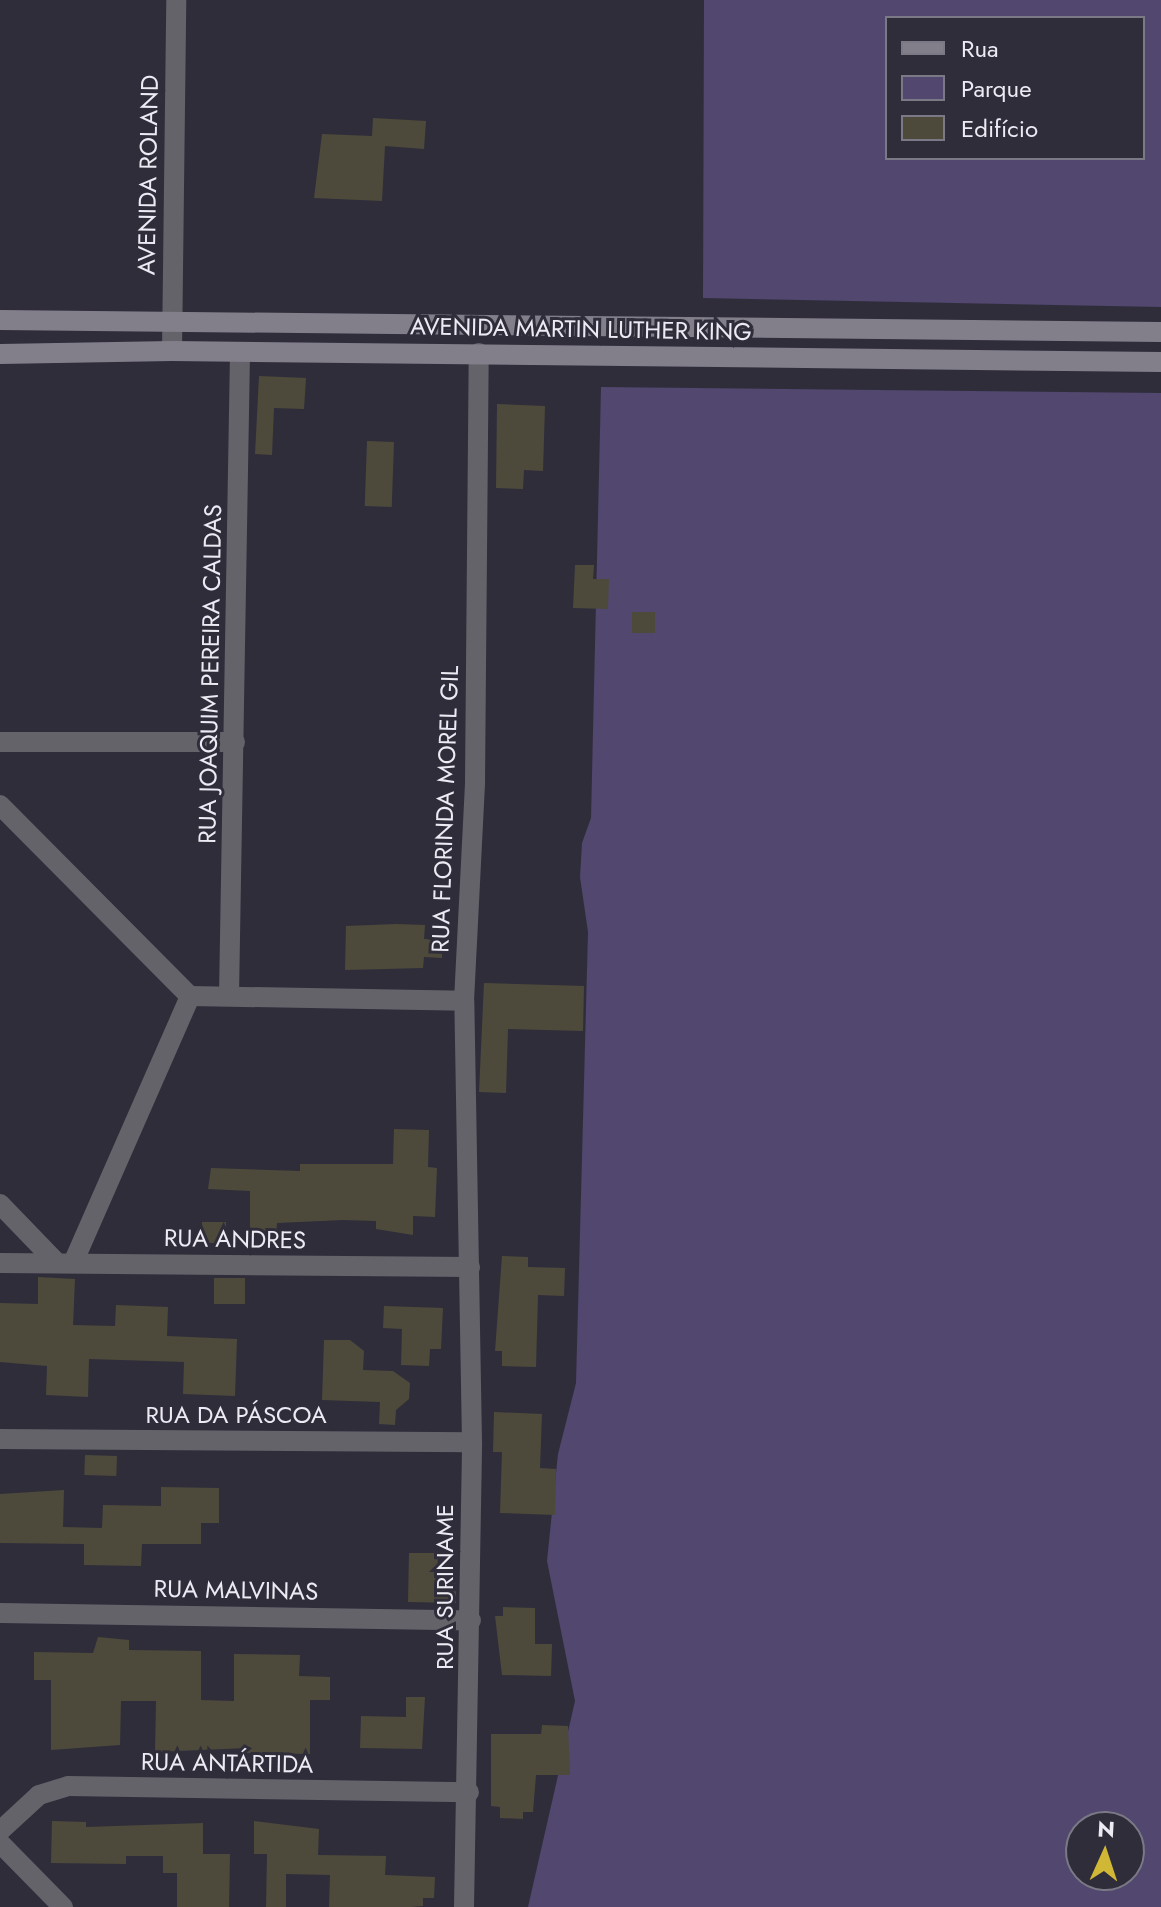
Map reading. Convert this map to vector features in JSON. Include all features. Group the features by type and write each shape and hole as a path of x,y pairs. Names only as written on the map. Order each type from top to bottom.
{"main road":[{"name":"AVENIDA MARTIN LUTHER KING","path":"0,320 1161,332"},
{"name":"AVENIDA MARTIN LUTHER KING","path":"0,354 172,351 479,353 1161,362"}],"street":[{"name":"AVENIDA ROLAND","path":"172,351 176,0"},
{"name":"RUA JOAQUIM PEREIRA CALDAS","path":"229,996 240,352"},
{"name":"RUA FLORINDA MOREL GIL","path":"470,1267 464,1001 475,781 479,353"},
{"path":"0,742 235,742"},
{"path":"0,805 190,996 464,1001"},
{"path":"0,1204 65,1263 190,996"},
{"name":"RUA ANDRES","path":"0,1263 470,1267"},
{"name":"RUA SURINAME","path":"464,1907 471,1620 470,1267"},
{"name":"RUA DA PÁSCOA","path":"0,1439 472,1442"},
{"name":"RUA MALVINAS","path":"0,1613 471,1620"},
{"name":"RUA ANTÁRTIDA","path":"0,1831 39,1795 68,1786 469,1792"},
{"path":"0,1843 63,1907"}],"green space":[{"path":"704,0 1161,0 1161,307 703,298"},
{"path":"601,387 1161,393 1161,1907 528,1907 575,1701 547,1561 558,1454 576,1383 588,932 580,877 582,843 591,818"}],"building":[{"path":"373,118 426,121 424,149 385,146 382,201 314,198 322,134 372,136"},
{"path":"259,376 306,378 304,409 274,408 272,455 255,454"},
{"path":"497,404 545,406 543,471 524,470 523,489 496,488"},
{"path":"367,441 394,442 392,507 365,506"},
{"path":"575,565 594,565 593,579 609,579 608,609 573,608"},
{"path":"632,612 655,612 655,633 632,633"},
{"path":"425,925 424,939 442,940 442,958 424,957 423,968 345,970 346,926"},
{"path":"484,983 584,986 583,1031 508,1029 506,1093 479,1092"},
{"path":"394,1129 429,1130 428,1167 437,1168 435,1217 413,1216 413,1235 376,1229 376,1221 343,1220 277,1223 276,1234 250,1233 250,1191 208,1189 211,1168 300,1171 300,1164 393,1164"},
{"path":"202,1222 226,1222 226,1243 202,1243"},
{"path":"502,1256 528,1257 528,1267 565,1268 564,1296 538,1295 536,1367 502,1366 502,1351 495,1351"},
{"path":"38,1277 75,1279 73,1325 115,1326 116,1305 168,1307 167,1336 237,1339 235,1396 183,1394 184,1362 89,1359 88,1397 46,1395 47,1366 0,1362 0,1303 38,1304"},
{"path":"214,1278 245,1278 245,1304 214,1304"},
{"path":"384,1306 443,1308 441,1349 430,1349 429,1366 401,1365 402,1329 383,1328"},
{"path":"324,1340 350,1340 364,1351 363,1370 393,1371 410,1383 409,1399 396,1410 395,1425 379,1424 380,1402 322,1400"},
{"path":"494,1412 542,1414 540,1468 556,1469 555,1515 500,1513 502,1452 493,1452"},
{"path":"85,1455 117,1456 116,1476 84,1475"},
{"path":"161,1487 219,1488 219,1523 201,1523 201,1544 142,1544 141,1566 84,1565 84,1544 0,1543 0,1494 64,1490 63,1527 102,1528 103,1505 161,1506"},
{"path":"409,1553 438,1553 437,1583 456,1583 456,1603 408,1602"},
{"path":"503,1607 535,1608 535,1644 552,1644 551,1676 502,1675 495,1616 503,1616"},
{"path":"98,1637 129,1640 129,1650 201,1651 201,1700 234,1701 234,1654 300,1655 299,1676 330,1677 330,1700 310,1700 310,1754 247,1753 247,1748 155,1752 156,1701 121,1701 120,1745 51,1750 51,1680 34,1680 34,1652 93,1653"},
{"path":"406,1697 425,1697 422,1749 360,1748 361,1716 406,1717"},
{"path":"542,1725 568,1726 570,1775 536,1775 533,1812 523,1812 523,1819 500,1818 500,1807 491,1806 491,1734 541,1734"},
{"path":"52,1821 86,1822 86,1827 203,1823 203,1854 230,1854 229,1907 177,1907 177,1873 163,1873 163,1856 126,1856 126,1864 51,1863"},
{"path":"254,1821 319,1829 318,1855 386,1856 385,1875 435,1877 434,1898 423,1898 423,1906 329,1907 330,1875 286,1874 286,1907 266,1907 267,1854 254,1854"}]}
